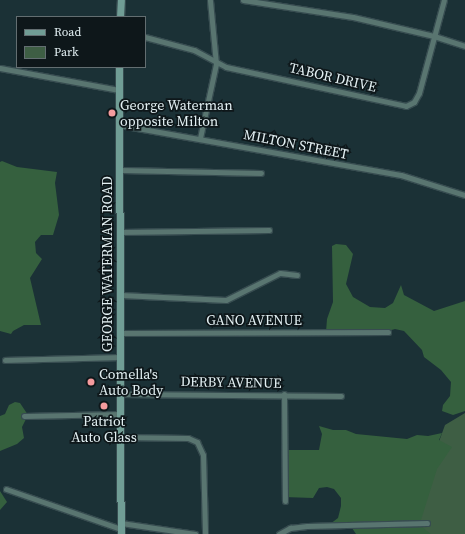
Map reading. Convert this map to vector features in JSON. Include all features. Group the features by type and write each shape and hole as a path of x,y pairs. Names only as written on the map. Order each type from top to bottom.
{"main road":[{"path":"120,16 121,0"},
{"name":"GEORGE WATERMAN ROAD","path":"119,68 121,170 121,529"}],"street":[{"path":"200,138 216,64 210,0"},
{"path":"243,0 353,17 434,36 465,46"},
{"name":"TABOR DRIVE","path":"146,37 194,50 216,64 406,106 417,99 444,0"},
{"path":"0,68 119,90"},
{"name":"MILTON STREET","path":"120,125 200,138 401,175 465,195"},
{"path":"121,170 261,173"},
{"path":"120,232 269,230"},
{"path":"120,295 226,300 280,273 297,275"},
{"name":"GANO AVENUE","path":"120,333 388,332"},
{"path":"5,360 120,357"},
{"name":"DERBY AVENUE","path":"120,394 284,394 341,396"},
{"path":"284,394 285,501"},
{"path":"24,416 120,414"},
{"path":"121,437 188,438 197,442 203,455 205,534"},
{"path":"6,488 121,529 195,534"},
{"path":"279,534 290,528 307,526 427,523"}],"green space":[{"path":"2,161 17,167 57,172 55,183 59,215 53,235 41,235 35,242 36,253 42,259 30,278 41,325 24,325 13,331 11,334 0,331 0,162"},
{"path":"336,244 346,245 353,254 346,284 353,297 370,307 385,308 393,303 401,285 404,295 434,311 465,301 465,411 453,415 442,411 443,405 450,396 451,382 441,370 424,357 422,350 404,331 395,329 388,331 326,332 327,319 333,302 332,246"},
{"path":"15,402 20,403 28,415 22,427 24,438 17,444 0,451 0,416 5,414 9,405"},
{"path":"465,413 465,534 394,534 424,483 445,425"},
{"path":"319,426 333,430 346,430 356,434 407,439 417,435 428,436 442,433 439,440 452,447 437,469 421,520 422,527 431,534 356,534 352,528 330,524 338,518 341,498 334,489 327,487 319,488 313,498 284,497 286,450 319,450 322,434"},
{"path":"0,491 7,502 0,510"}],"place":[{"name":"George Waterman opposite Milton","path":"112,113"},
{"name":"Comella's Auto Body","path":"91,382"},
{"name":"Patriot Auto Glass","path":"104,406"}]}
